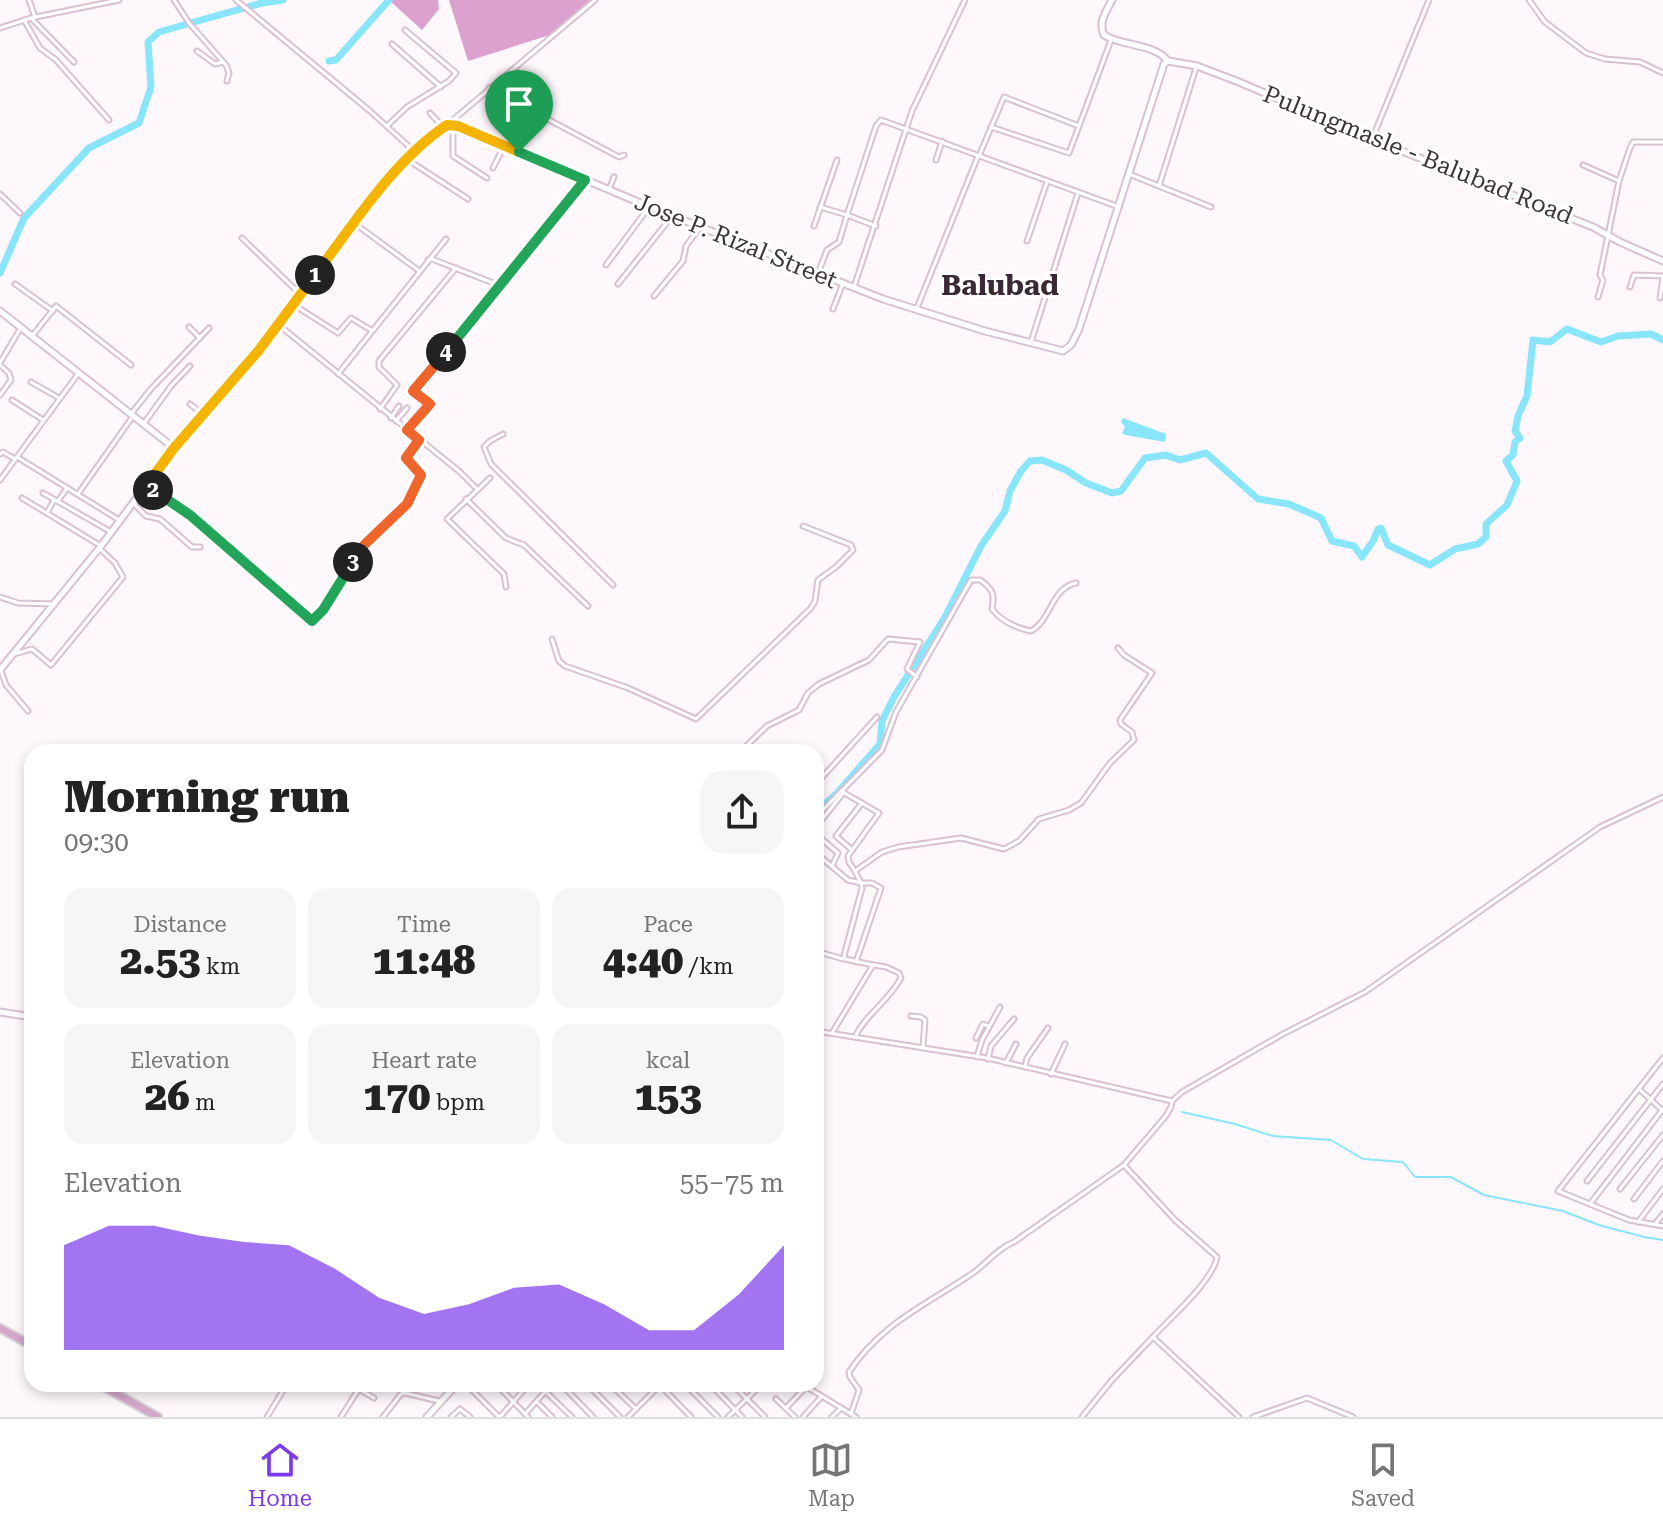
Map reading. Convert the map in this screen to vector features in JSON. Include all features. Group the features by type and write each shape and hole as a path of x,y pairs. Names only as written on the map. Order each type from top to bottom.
{"main road":[{"path":"0,1328 24,1342"},
{"path":"113,1392 158,1417"}],"street":[{"path":"29,0 33,18 74,62"},
{"path":"0,28 119,0"},
{"path":"174,0 223,62 229,73 227,81"},
{"path":"236,0 415,152"},
{"path":"28,711 6,685 0,670 100,547 174,448 278,325 354,223 415,152 595,0"},
{"path":"854,287 912,111 965,0"},
{"path":"991,127 1069,153 1111,40 1100,28 1112,0"},
{"path":"1372,139 1429,0"},
{"path":"1529,0 1545,22 1586,53 1605,59 1640,62 1663,73"},
{"path":"24,20 40,48 56,60 109,120"},
{"path":"387,126 407,107 455,76 454,70 405,30"},
{"name":"Pulungmasle - Balubad Road","path":"1111,40 1152,50 1164,55 1168,61 1197,66 1608,235 1663,261"},
{"path":"392,44 441,87"},
{"path":"197,51 215,64 223,62"},
{"name":"Jose P. Rizal Street","path":"448,126 916,310 1059,351 1071,345 1119,207 1154,93 1164,64 1168,61"},
{"path":"1159,186 1197,66"},
{"path":"489,88 619,157 624,155"},
{"path":"916,310 1004,97 1079,126"},
{"path":"430,113 448,126 453,156 487,178"},
{"path":"818,273 827,250 839,242 876,126 881,120 1119,207"},
{"path":"936,160 942,141"},
{"path":"1598,297 1619,181 1633,142 1663,142"},
{"path":"493,168 504,146"},
{"path":"408,160 468,199"},
{"path":"814,226 837,160"},
{"path":"1583,165 1619,181"},
{"path":"1128,174 1211,207"},
{"path":"609,189 614,177"},
{"path":"407,430 430,404 413,391 585,180"},
{"path":"1027,241 1047,182"},
{"path":"1031,343 1078,193"},
{"path":"0,194 20,213"},
{"path":"606,265 650,207"},
{"path":"820,207 876,226"},
{"path":"618,284 673,215"},
{"path":"354,223 418,270"},
{"path":"654,296 683,261 686,246 701,225"},
{"path":"242,238 300,294"},
{"path":"338,374 418,270 446,239"},
{"path":"428,260 501,286"},
{"path":"380,409 397,385 379,367 379,361 456,268"},
{"path":"1630,287 1634,275 1663,277 1660,298"},
{"path":"833,309 843,283"},
{"path":"15,284 53,311"},
{"path":"293,304 338,333 351,318 371,330"},
{"path":"32,336 56,306 131,365"},
{"path":"0,311 174,448"},
{"path":"278,325 477,489"},
{"path":"0,395 11,380 0,364 21,327"},
{"path":"189,327 200,338"},
{"path":"78,494 150,390 209,328"},
{"path":"143,424 190,366"},
{"path":"0,480 79,373"},
{"path":"31,382 59,398"},
{"path":"12,400 43,420"},
{"path":"190,404 204,415"},
{"path":"391,418 399,406"},
{"path":"396,421 407,408"},
{"path":"503,434 484,447 491,464 613,585"},
{"path":"146,486 190,515 312,621 323,610 365,544 407,504 421,475 406,458 419,440"},
{"path":"0,454 3,452 16,458 119,520"},
{"path":"490,478 466,499 448,521 504,574 506,587"},
{"path":"47,513 67,488"},
{"path":"43,493 111,532"},
{"path":"14,654 32,649 51,665 123,577 100,547 22,498"},
{"path":"466,499 506,538 524,545 588,606"},
{"path":"133,503 146,516 160,519 192,547 200,547"},
{"path":"552,639 559,661 565,666 628,688 696,719 811,608 818,580 853,550 851,545 803,526"},
{"path":"824,810 882,750 915,676 973,579 980,580 993,591 995,600 992,609 995,614 1031,631 1039,626 1064,588 1076,583"},
{"path":"0,597 18,603 54,604"},
{"path":"748,744 767,726 799,710 808,693 819,684 869,660 888,639 920,642 908,669 915,676"},
{"path":"855,871 882,852 898,847 961,838 1007,849 1027,834 1039,819 1081,803 1113,760 1134,740 1132,732 1120,720 1152,673 1118,648"},
{"path":"824,775 877,717"},
{"path":"843,792 879,813 848,859 862,888 845,959"},
{"path":"824,817 843,792"},
{"path":"851,1414 859,1390 849,1372 881,1333 973,1273 1004,1246 1124,1165 1182,1092 1283,1034 1365,992 1600,827 1663,797"},
{"path":"852,850 836,836 862,802"},
{"path":"824,841 838,853 832,866"},
{"path":"824,860 848,880 872,883 881,888 856,962"},
{"path":"824,953 886,967 899,973 901,978 880,1008 863,1021 855,1037"},
{"path":"832,1033 873,965"},
{"path":"977,1057 982,1040 1000,1007"},
{"path":"0,1012 24,1016"},
{"path":"911,1016 925,1020 923,1048"},
{"path":"988,1059 991,1046 1014,1019"},
{"path":"982,1040 975,1037 983,1024 989,1027"},
{"path":"1025,1067 1027,1058 1048,1028"},
{"path":"824,1032 988,1059 1172,1101"},
{"path":"1006,1063 1016,1044"},
{"path":"1051,1074 1065,1044"},
{"path":"1663,1058 1558,1191 1638,1222 1663,1226"},
{"path":"1587,1181 1663,1084"},
{"path":"1590,1204 1663,1110 1639,1089"},
{"path":"1620,1189 1663,1135"},
{"path":"1634,1199 1663,1161"},
{"path":"1082,1417 1204,1281 1217,1257 1175,1220 1124,1165"},
{"path":"1638,1222 1663,1189"},
{"path":"1655,1224 1663,1214"},
{"path":"1153,1337 1239,1417"},
{"path":"267,1417 282,1392"},
{"path":"341,1417 357,1392"},
{"path":"364,1392 374,1398"},
{"path":"427,1417 450,1392"},
{"path":"474,1392 500,1417 522,1392"},
{"path":"504,1392 527,1416 545,1392"},
{"path":"547,1392 572,1417"},
{"path":"569,1392 593,1417"},
{"path":"595,1392 620,1417"},
{"path":"618,1392 636,1409"},
{"path":"628,1417 652,1392"},
{"path":"668,1392 691,1417"},
{"path":"693,1392 718,1417"},
{"path":"718,1392 742,1417"},
{"path":"740,1392 765,1417"},
{"path":"728,1417 754,1392"},
{"path":"786,1408 799,1392"},
{"path":"816,1392 856,1417"},
{"path":"383,1417 401,1394 441,1402"},
{"path":"803,1417 823,1396"},
{"path":"1253,1417 1307,1398 1353,1417"},
{"path":"776,1399 795,1417"},
{"path":"537,1402 552,1417"},
{"path":"832,1417 841,1408"},
{"path":"451,1417 460,1409 470,1417"}],"shaded area":[{"path":"389,0 438,0 439,9 422,30"},
{"path":"449,0 595,0 553,34 468,61"}],"water":[{"path":"1123,418 1166,434 1165,442 1125,435 1122,433 1125,427 1121,422"}],"waterway":[{"path":"0,273 24,218 89,148 139,123 151,87 148,42 159,32 283,0"},
{"path":"329,61 336,60 389,0"},
{"path":"824,805 880,744 882,721 894,697 944,619 981,546 1005,511 1010,491 1030,461 1042,460 1112,493 1121,491 1145,458 1166,455 1180,460 1206,453 1258,499 1289,504 1321,518 1332,541 1354,546 1362,557 1381,528 1388,545 1430,565 1455,549 1478,544 1486,537 1486,524 1507,505 1517,481 1506,461 1513,455 1515,442 1520,438 1515,431 1527,396 1533,340 1550,342 1567,329 1601,342 1618,336 1651,334 1663,340"},
{"path":"1182,1112 1273,1136 1331,1140 1363,1159 1403,1162 1415,1177 1451,1177 1484,1195 1563,1211 1599,1225 1663,1240"}],"district":[{"name":"Balubad","path":"1000,285"}],"route":[{"path":"453,125 519,152 585,180 413,391 430,404 407,430 419,440 406,458 421,475 407,504 365,544 323,610 312,621 190,515 146,486 174,448 259,350 382,188 415,152 443,127 453,125"}]}
